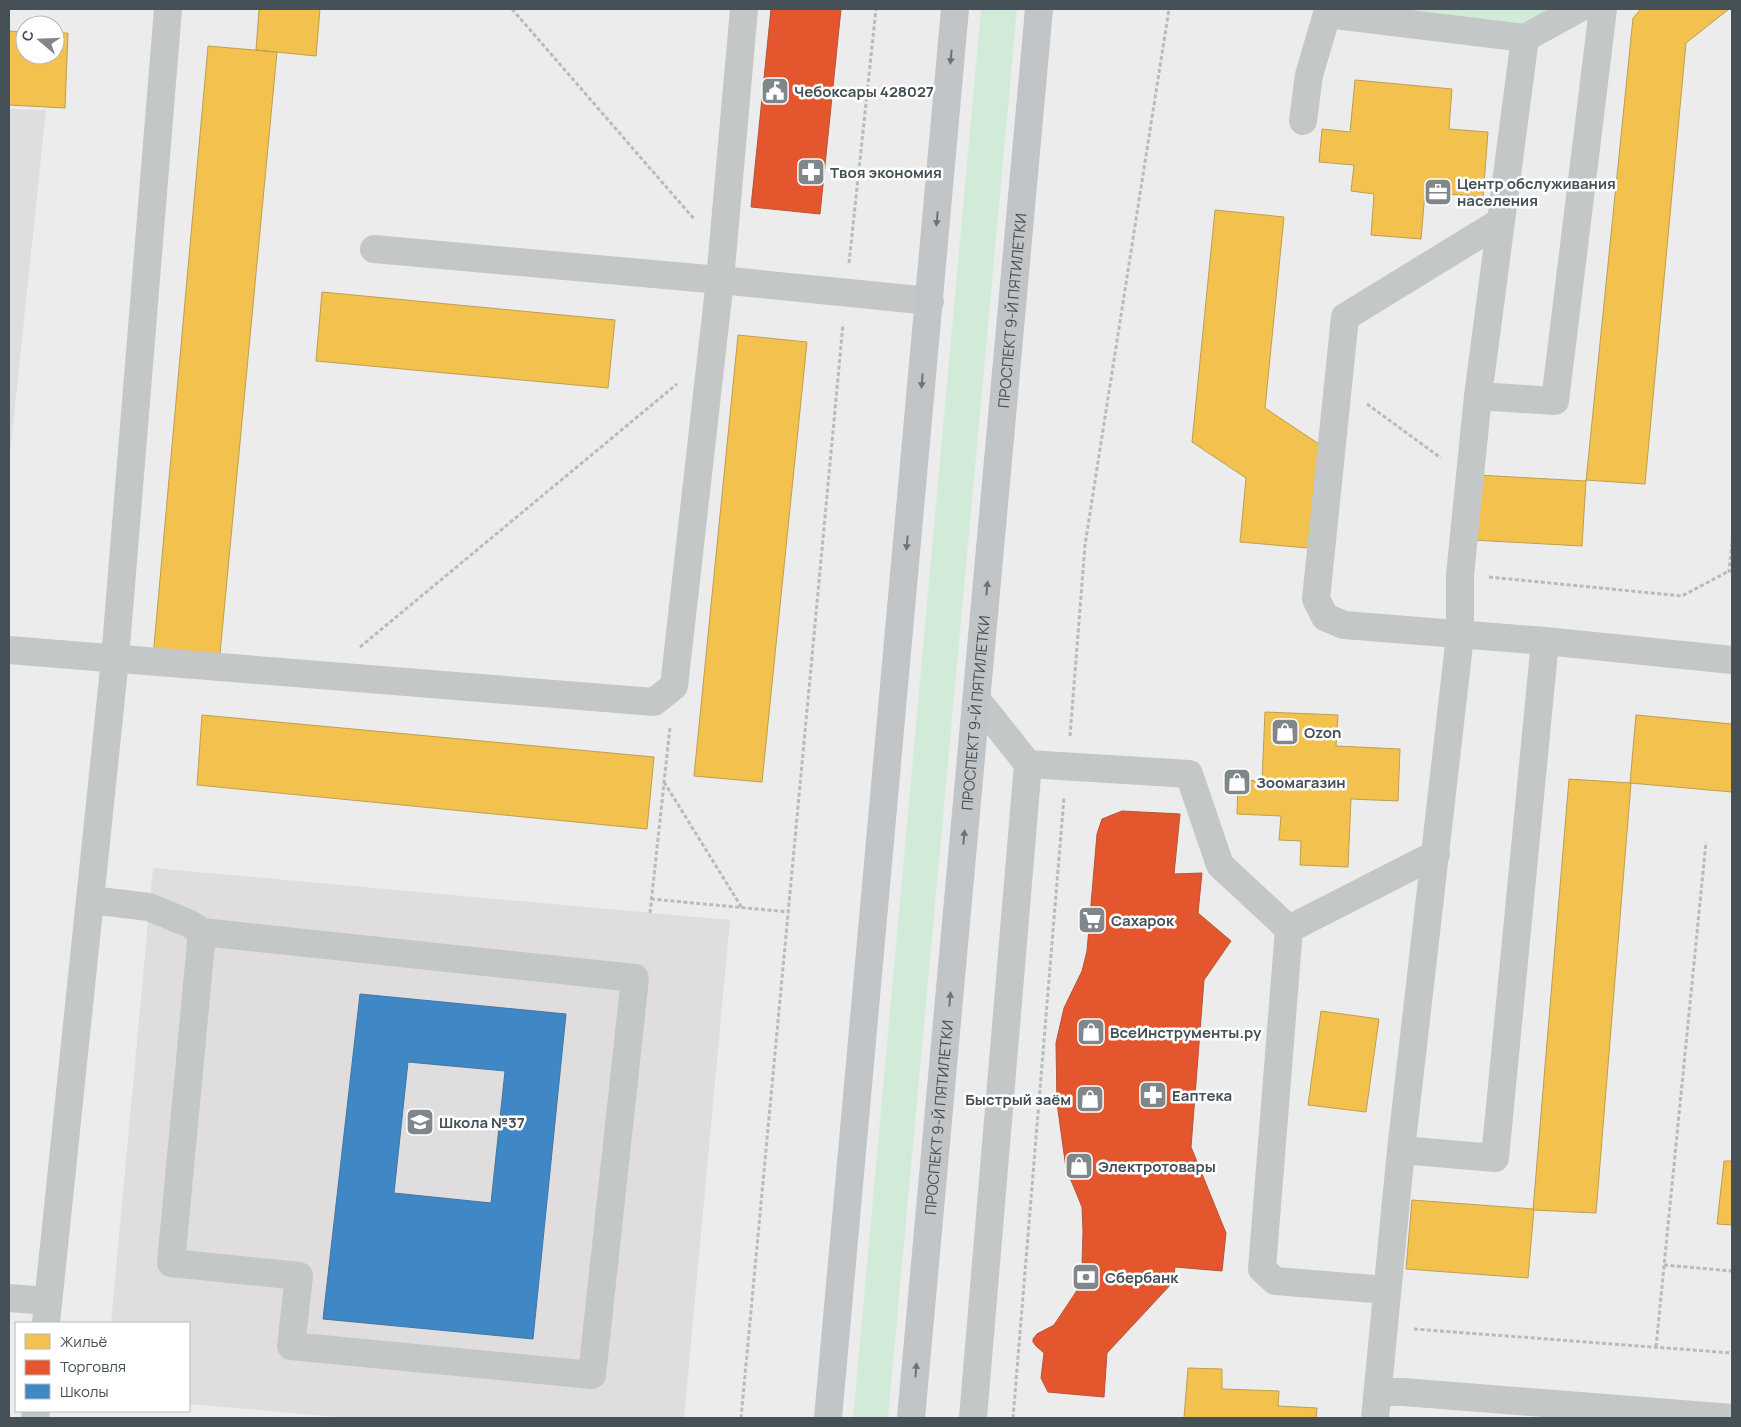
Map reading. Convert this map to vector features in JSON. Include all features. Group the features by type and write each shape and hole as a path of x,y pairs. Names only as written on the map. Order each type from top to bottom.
{"main road":[{"path":"828,1418 955,9"},
{"name":"ПРОСПЕКТ 9-Й ПЯТИЛЕТКИ","path":"911,1418 1039,9"}],"lane":[{"path":"9,1298 47,1312 115,659 168,9"},
{"path":"9,650 654,702 674,686 720,280 744,9"},
{"path":"1303,121 1309,75 1327,14 1525,38 1578,9"},
{"path":"1478,396 1555,401 1603,9"},
{"path":"1375,1418 1401,1150 1460,636 1460,575 1478,396 1525,38"},
{"path":"1500,222 1345,317 1316,599 1325,617 1344,625 1732,660"},
{"path":"374,249 930,301"},
{"path":"1401,1150 1495,1158 1545,642"},
{"path":"973,1418 1028,764 977,700"},
{"path":"1028,764 1189,774 1220,865 1289,929"},
{"path":"1289,929 1436,854"},
{"path":"90,900 149,907 190,924 202,932 635,978 592,1375 291,1346 299,1276 171,1263 202,932"},
{"path":"1289,929 1262,1269 1275,1281 1387,1290"},
{"path":"1378,1390 1467,1407 1732,1418"}],"path":[{"path":"512,9 722,251"},
{"path":"741,1418 846,292 876,9"},
{"path":"1014,1418 1085,545 1169,9"},
{"path":"325,676 711,356"},
{"path":"1339,383 1470,479"},
{"path":"1460,575 1682,596 1731,571 1732,543"},
{"path":"650,913 674,686"},
{"path":"664,782 742,908"},
{"path":"1656,1347 1706,842"},
{"path":"651,899 788,912"},
{"path":"1664,1265 1732,1272"},
{"path":"1383,1327 1732,1353"}],"shaded area":[{"path":"9,109 46,110 9,463"},
{"name":"Школа №37","path":"153,868 730,920 684,1418 350,1418 190,1404 190,1322 111,1322"}],"green space":[{"path":"981,9 1017,9 888,1418 853,1418"},
{"path":"1381,9 1578,9 1525,38"}],"building: Жильё":[{"path":"259,9 320,9 316,56 256,50"},
{"path":"1641,9 1729,9 1686,43 1645,484 1586,480 1633,18"},
{"path":"9,31 15,31 15,65 65,65 65,33 68,33 65,108 9,105"},
{"path":"208,46 277,52 219,664 153,657"},
{"path":"1355,80 1452,89 1449,129 1488,132 1483,197 1425,192 1421,239 1371,235 1374,194 1351,191 1354,165 1319,162 1322,129 1350,132"},
{"path":"1215,210 1284,217 1265,408 1319,444 1308,548 1240,542 1246,478 1192,442"},
{"path":"322,292 615,320 608,388 316,361"},
{"path":"738,335 807,342 762,782 694,776"},
{"path":"1477,475 1586,481 1582,546 1472,540"},
{"path":"1265,712 1338,715 1336,746 1400,749 1398,801 1351,799 1348,867 1300,865 1301,841 1279,840 1281,816 1237,814 1238,780 1262,781"},
{"path":"202,715 654,757 647,829 197,785"},
{"path":"1636,715 1732,724 1732,792 1630,783"},
{"path":"1569,779 1631,783 1596,1213 1533,1210"},
{"path":"1321,1011 1379,1019 1366,1112 1308,1105"},
{"path":"1724,1161 1732,1161 1732,1225 1717,1224"},
{"path":"1412,1200 1534,1209 1528,1278 1406,1269"},
{"path":"1188,1368 1222,1369 1222,1389 1279,1391 1278,1406 1317,1408 1316,1418 1184,1418"}],"building: Торговля":[{"path":"771,9 841,9 820,214 751,207"},
{"path":"1122,811 1180,814 1174,874 1202,873 1198,913 1231,941 1204,980 1191,1147 1226,1233 1222,1271 1175,1267 1173,1282 1107,1353 1104,1397 1048,1392 1041,1378 1044,1353 1036,1346 1033,1339 1037,1334 1054,1325 1076,1292 1082,1266 1082,1207 1066,1168 1057,1103 1056,1043 1064,1008 1082,971 1087,951 1097,834 1102,819"}],"building: Школы":[{"path":"360,994 566,1014 533,1339 323,1319","holes":["408,1062 505,1071 491,1203 394,1193"]}],"place":[{"name":"Чебоксары 428027","path":"775,91"},
{"name":"Твоя экономия","path":"811,172"},
{"name":"Центр обслуживания населения","path":"1438,192"},
{"name":"Ozon","path":"1285,732"},
{"name":"Зоомагазин","path":"1237,782"},
{"name":"Сахарок","path":"1092,920"},
{"name":"ВсеИнструменты.ру","path":"1091,1032"},
{"name":"Еаптека","path":"1153,1095"},
{"name":"Быстрый заём","path":"1090,1099"},
{"name":"Школа №37","path":"420,1122"},
{"name":"Электротовары","path":"1079,1166"},
{"name":"Сбербанк","path":"1086,1277"}]}
